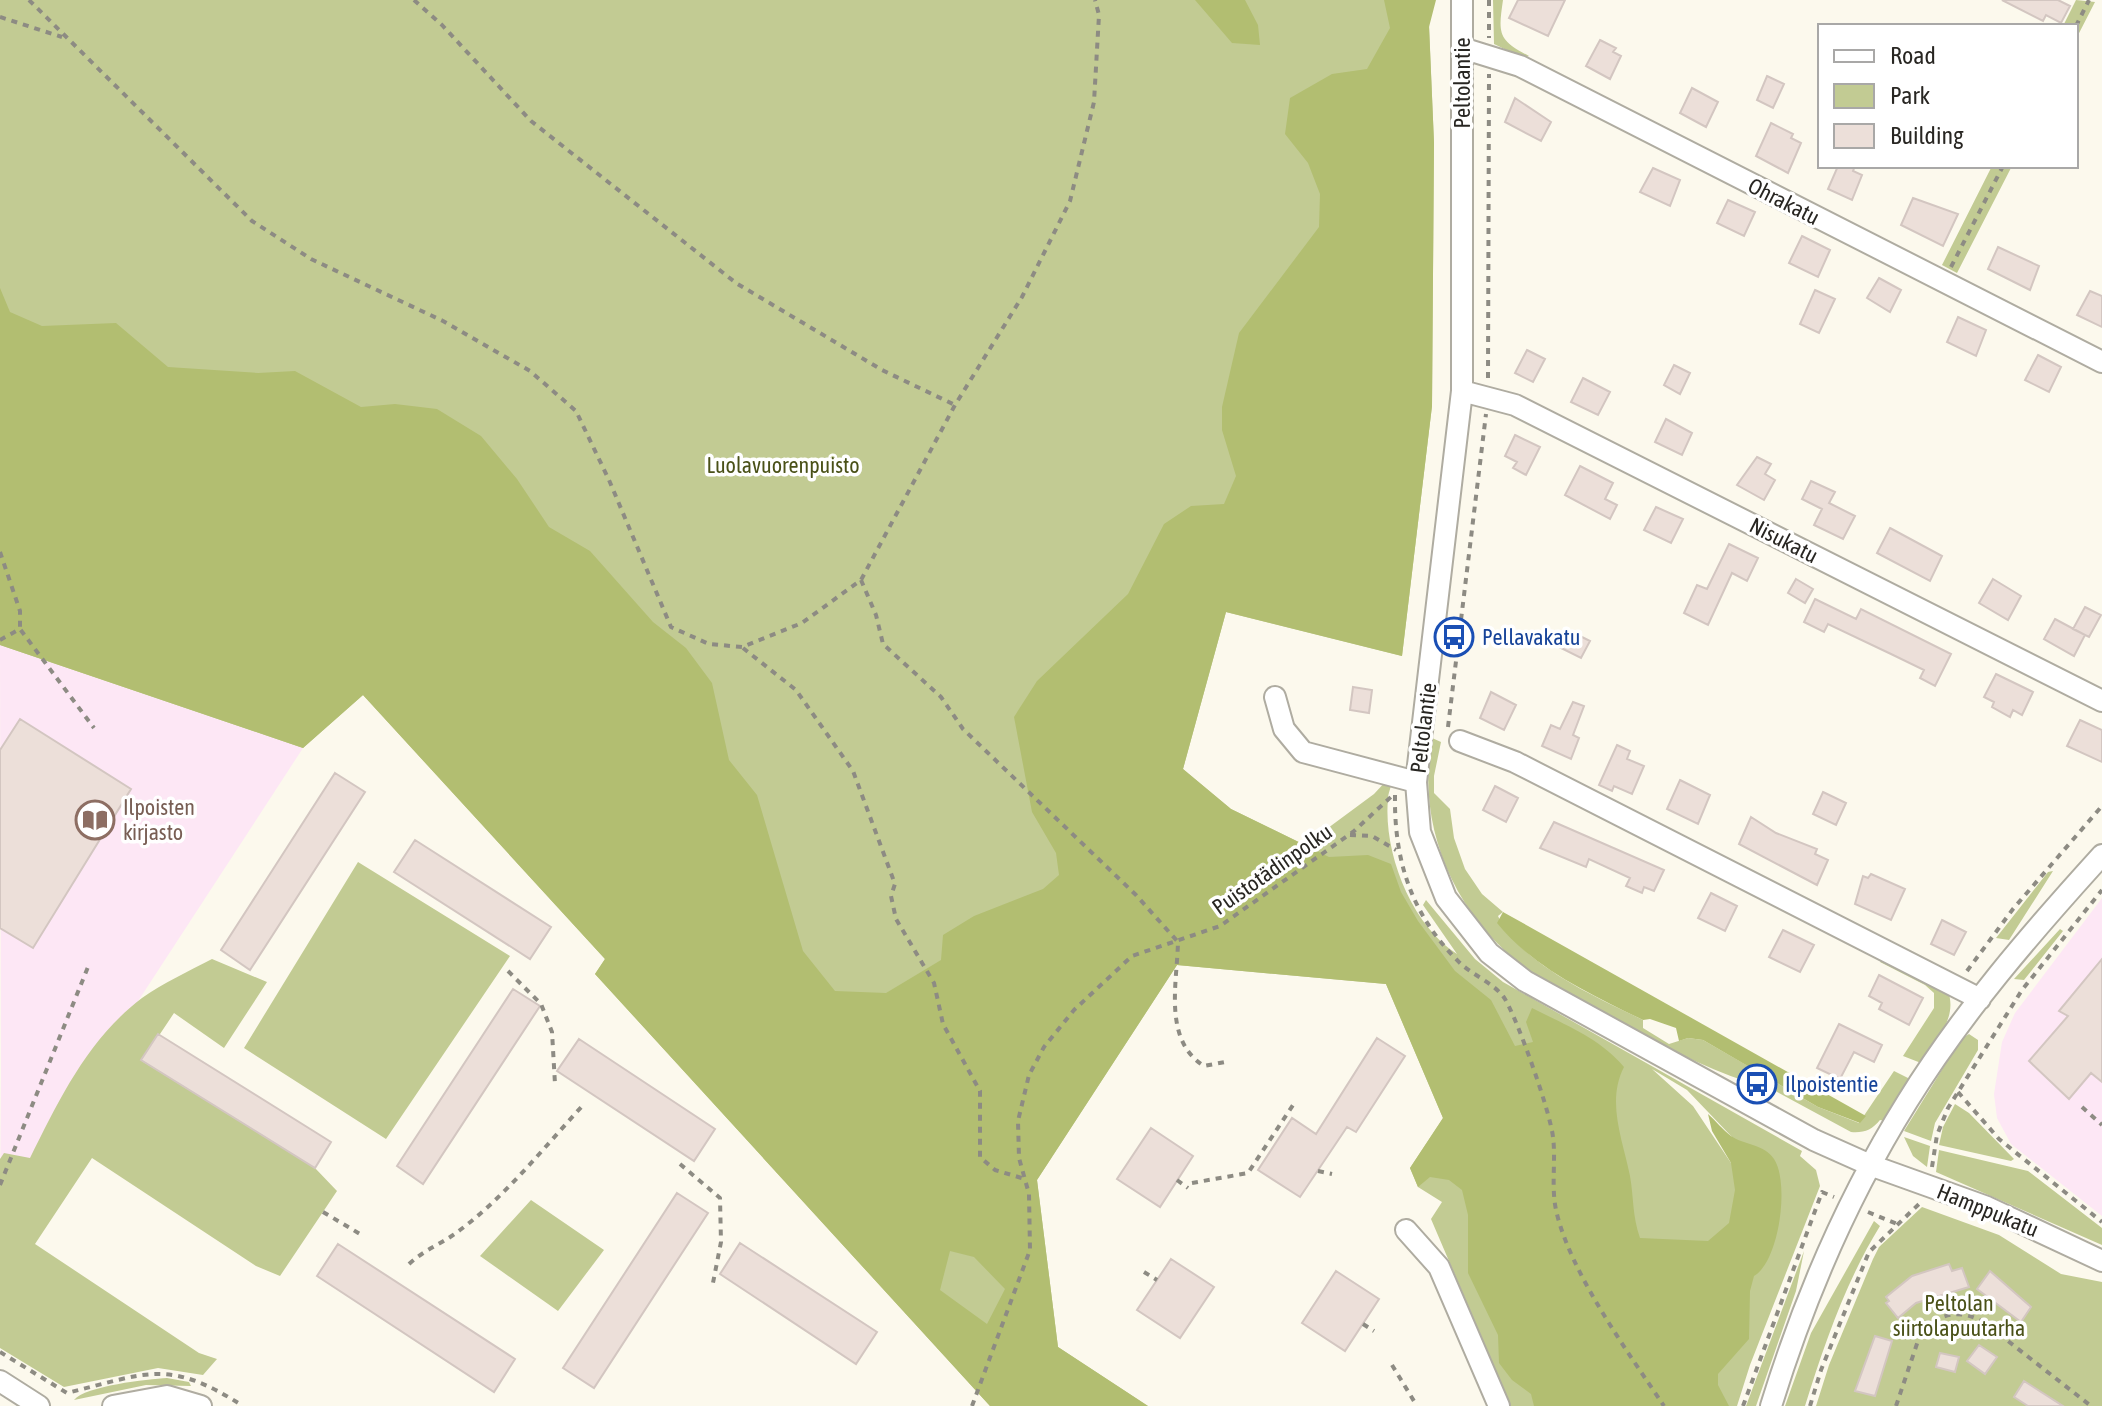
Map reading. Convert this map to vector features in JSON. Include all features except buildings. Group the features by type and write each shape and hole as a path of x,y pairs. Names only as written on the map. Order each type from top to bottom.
{"street":[{"name":"Peltolantie","path":"1462,0 1462,391 1416,782 1420,832 1426,853 1446,898 1489,953 1544,994 1800,1133 1870,1165"},
{"name":"Ohrakatu","path":"1462,48 1520,66 2102,362"},
{"name":"Nisukatu","path":"1462,391 1515,405 2102,701"},
{"path":"1275,697 1284,729 1303,752 1416,782"},
{"path":"1460,741 1515,762 1980,999"},
{"path":"1771,1406 1802,1314 1870,1165 1908,1101 1980,999 2102,855"},
{"name":"Hamppukatu","path":"1870,1165 1987,1207 2102,1261"},
{"path":"1406,1230 1439,1267 1499,1406"},
{"path":"0,1381 39,1406"},
{"path":"113,1406 167,1396 201,1406"}],"path":[{"path":"29,0 252,221 311,259 443,321 517,364 576,411 609,480 671,627 709,644 742,647 802,623 861,580 955,405 1022,297 1070,201 1094,102 1099,15 1095,0"},
{"path":"414,0 442,25 531,121 736,283 882,370 955,405"},
{"path":"2077,24 2089,0"},
{"path":"0,17 65,38"},
{"path":"1944,282 2002,168"},
{"path":"0,552 20,611 20,629 94,728"},
{"path":"861,580 883,644 941,697 963,729 1136,895 1178,942 1176,997 1180,1042 1186,1052 1204,1066 1225,1062"},
{"path":"0,640 20,629"},
{"path":"742,647 796,690 853,771 895,884 891,896 896,919 934,983 943,1024 980,1091 980,1157 995,1170 1025,1179"},
{"name":"Puistotädinpolku","path":"972,1406 1030,1250 1029,1194 1018,1149 1018,1121 1029,1075 1044,1047 1074,1010 1122,963 1142,951 1178,942 1220,926 1347,836 1395,794"},
{"path":"1957,985 2013,909 2102,806"},
{"path":"1347,836 1372,836 1397,851"},
{"path":"1932,1170 1941,1121 1958,1092 2022,990 2102,890"},
{"path":"0,1185 88,967"},
{"path":"508,971 541,1004 552,1032 555,1084"},
{"path":"1958,1092 2006,1146 2102,1222"},
{"path":"1192,1183 1248,1173 1295,1102"},
{"path":"409,1264 430,1246 458,1232 501,1193 585,1103"},
{"path":"2082,1107 2102,1125"},
{"path":"680,1164 720,1198 721,1242 712,1288"},
{"path":"1318,1171 1332,1174"},
{"path":"1177,1180 1188,1188"},
{"path":"1743,1406 1822,1192"},
{"path":"1810,1406 1869,1252 1921,1202"},
{"path":"323,1212 360,1234"},
{"path":"1144,1272 1157,1280"},
{"path":"1896,1406 1923,1326 1949,1312 1970,1314 1985,1323 2091,1406"},
{"path":"1363,1324 1374,1331"},
{"path":"0,1352 67,1393 134,1377 169,1373 208,1384 243,1406"},
{"path":"1392,1365 1417,1406"}],"shaded area":[{"path":"0,645 303,748 0,1213 1,1076"},
{"path":"2102,898 2102,1216 2011,1144 1997,1118 1994,1094 2002,1042 2015,1013"}],"green space":[{"name":"Luolavuorenpuisto","path":"0,0 1428,0 1434,143 1432,406 1402,656 1226,612 1183,769 1231,809 1305,845 1374,794 1387,780 1392,781 1388,820 1396,864 1414,906 1441,941 1457,954 1423,905 1426,900 1475,959 1503,982 1802,1151 1800,1156 1816,1170 1820,1186 1737,1406 1511,1406 1431,1219 1442,1202 1418,1187 1410,1168 1443,1118 1386,984 1177,965 1037,1180 1058,1347 1148,1406 990,1406 595,974 605,959 363,695 303,748 0,645","holes":["1652,1069 1687,1090 1732,1137 1731,1163 1693,1106"]},
{"path":"1195,0 1245,0 1258,25 1260,45 1232,43"},
{"path":"1384,0 1436,0 1429,27 1434,143 1432,406 1402,656 1226,612 1183,769 1231,809 1329,857 1368,855 1391,864 1401,892 1418,921 1455,971 1491,1000 1515,1046 1533,1042 1526,1022 1532,1008 1581,1033 1615,1057 1624,1067 1616,1094 1616,1107 1640,1238 1708,1241 1729,1223 1735,1190 1731,1163 1712,1131 1708,1114 1731,1136 1770,1154 1779,1170 1779,1221 1770,1255 1754,1276 1750,1291 1749,1339 1718,1374 1718,1385 1729,1406 1534,1406 1531,1394 1512,1380 1499,1363 1498,1335 1468,1273 1468,1215 1462,1190 1449,1180 1430,1177 1418,1187 1410,1168 1443,1118 1386,984 1177,965 1037,1180 1058,1347 1148,1406 990,1406 595,974 605,959 363,695 303,748 0,645 0,288 10,312 42,326 116,323 168,367 258,373 295,371 361,407 395,404 437,409 481,436 517,479 549,527 590,551 653,622 686,648 712,683 729,760 757,795 803,951 835,991 886,993 941,960 943,935 974,916 1043,889 1059,875 1056,853 1032,812 1014,717 1037,681 1128,594 1164,524 1191,506 1224,504 1236,476 1222,430 1222,407 1239,333 1319,227 1320,194 1308,163 1285,134 1290,98 1332,74 1367,69 1390,28","holes":["950,1251 974,1257 1005,1289 987,1324 940,1290"]},
{"path":"1493,0 1503,0 1502,35 1529,56 1523,58 1494,44"},
{"path":"2076,0 2095,2 2078,35 2078,24 2064,24"},
{"path":"1991,168 2011,168 1957,273 1942,265"},
{"path":"1432,738 1441,742 1434,793 1450,809 1454,838 1465,869 1482,894 1503,912 1498,916 1508,933 1541,964 1582,990 1643,1020 1643,1028 1669,1044 1688,1038 1703,1040 1755,1070 1748,1082 1681,1054 1565,992 1528,970 1494,940 1457,889 1434,831 1428,769"},
{"path":"358,862 510,956 386,1139 244,1048"},
{"path":"2053,871 2009,940 1996,938 2048,872"},
{"path":"1503,912 1866,1116 1860,1123 1818,1107 1703,1040 1688,1038 1679,1041 1676,1028 1650,1019 1643,1020 1584,990 1546,967 1512,939 1497,923"},
{"path":"2060,929 2063,931 2024,980 2014,979"},
{"path":"1886,955 1948,991 1948,1020 1921,1063 1903,1056 1934,1008 1934,993 1925,985 1880,962"},
{"path":"212,959 267,982 224,1048 174,1013 142,1061 315,1168 337,1191 280,1276 256,1266 92,1158 35,1244 199,1353 217,1359 203,1375 158,1368 64,1387 0,1348 0,1159 4,1153 30,1158 77,1071 123,1014 150,993"},
{"path":"1969,1034 1978,1040 1978,1050 1935,1123 1931,1141 1904,1131 1961,1039"},
{"path":"1894,1071 1910,1079 1885,1121 1880,1120 1860,1132 1851,1132 1766,1086 1770,1079 1818,1107 1859,1123"},
{"path":"1955,1104 1969,1113 2014,1159 2011,1161 1939,1145 1943,1127"},
{"path":"1904,1137 1930,1146 1927,1167 1913,1156"},
{"path":"1939,1150 2028,1171 2102,1228 2102,1245 1936,1172"},
{"path":"531,1200 604,1250 558,1311 480,1256"},
{"name":"Peltolan siirtolapuutarha","path":"1922,1207 1999,1235 2061,1274 2102,1282 2102,1406 1816,1406 1829,1365 1879,1247"},
{"path":"1874,1221 1880,1226 1837,1314 1805,1406 1785,1406 1811,1333"},
{"path":"1804,1251 1796,1291 1756,1406 1746,1406"},
{"path":"167,1378 189,1382 191,1386 146,1385 74,1400 103,1387"}],"place":[{"name":"Pellavakatu","path":"1454,637"},
{"name":"Ilpoisten kirjasto","path":"95,820"},
{"name":"Ilpoistentie","path":"1757,1084"}]}
